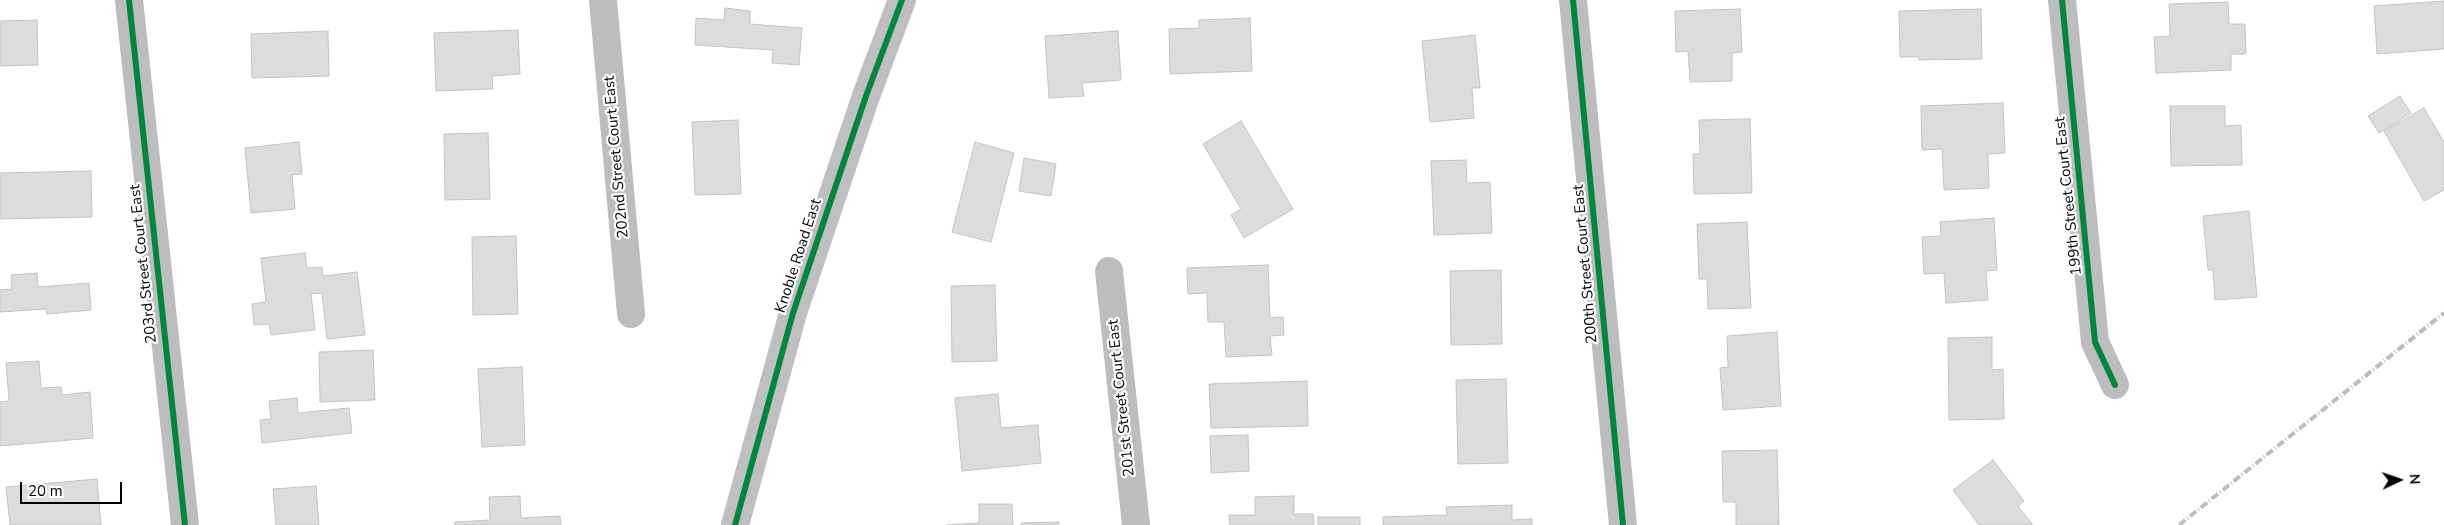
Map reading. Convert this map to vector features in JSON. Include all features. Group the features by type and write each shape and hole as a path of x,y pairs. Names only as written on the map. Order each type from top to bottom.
{"street":[{"name":"203rd Street Court East","path":"129,0 185,525"},
{"name":"202nd Street Court East","path":"603,0 631,314"},
{"name":"Knoble Road East","path":"735,525 793,313 866,96 902,0"},
{"name":"200th Street Court East","path":"1573,0 1623,525"},
{"name":"199th Street Court East","path":"2062,0 2096,342 2115,385"},
{"name":"201st Street Court East","path":"1109,271 1136,525"}],"building":[{"path":"2444,1 2444,49 2377,54 2374,6"},
{"path":"2228,2 2229,24 2245,24 2246,54 2231,54 2231,70 2156,73 2154,37 2170,36 2169,4"},
{"path":"725,8 750,11 750,24 802,28 799,65 772,63 773,50 695,45 696,18 724,20"},
{"path":"1740,9 1742,52 1732,53 1732,81 1690,82 1688,51 1676,52 1675,11"},
{"path":"1981,9 1982,59 1919,60 1919,57 1900,57 1899,11"},
{"path":"1250,18 1252,71 1170,74 1169,29 1199,28 1199,20"},
{"path":"37,20 38,65 0,66 0,21"},
{"path":"518,30 520,74 492,76 493,89 436,91 434,33"},
{"path":"328,31 329,76 252,78 251,34"},
{"path":"1118,31 1121,80 1082,83 1084,96 1049,98 1045,36"},
{"path":"1475,35 1480,88 1472,88 1474,118 1430,122 1422,41"},
{"path":"2400,96 2411,113 2379,133 2368,116"},
{"path":"2003,103 2005,153 1988,154 1989,188 1944,190 1942,149 1922,150 1921,106"},
{"path":"2170,106 2225,106 2225,126 2241,125 2242,165 2171,166"},
{"path":"2424,108 2444,142 2444,190 2424,201 2384,131"},
{"path":"1750,119 1752,193 1694,194 1693,154 1700,154 1699,120"},
{"path":"738,120 741,194 695,195 692,122"},
{"path":"1241,121 1293,209 1244,238 1231,215 1241,209 1203,144"},
{"path":"488,133 490,199 445,200 444,134"},
{"path":"299,142 302,174 292,175 295,209 251,213 245,148"},
{"path":"975,142 1014,153 991,242 952,232"},
{"path":"1024,158 1056,164 1051,196 1019,191"},
{"path":"1466,160 1467,183 1490,182 1492,233 1434,235 1431,161"},
{"path":"91,171 92,217 0,219 0,173"},
{"path":"2249,211 2257,297 2215,300 2213,270 2208,270 2203,216"},
{"path":"1994,218 1997,270 1986,271 1988,300 1946,303 1944,273 1924,274 1922,237 1941,236 1940,222"},
{"path":"1747,222 1751,308 1708,309 1707,279 1699,279 1697,224"},
{"path":"516,236 518,314 473,315 472,237"},
{"path":"305,253 307,268 322,267 323,276 357,272 365,335 327,339 322,293 311,294 315,330 271,335 269,324 254,325 252,304 266,302 261,258"},
{"path":"1268,265 1270,318 1283,317 1284,335 1270,336 1272,355 1226,357 1224,322 1208,322 1207,293 1188,294 1187,268"},
{"path":"1501,270 1502,344 1451,345 1450,271"},
{"path":"37,273 38,287 89,283 91,310 47,314 46,309 0,312 0,290 12,289 11,275"},
{"path":"995,285 997,361 952,362 951,286"},
{"path":"1777,332 1781,406 1723,410 1720,368 1728,367 1727,336"},
{"path":"1992,337 1992,370 2003,369 2004,419 1949,420 1948,338"},
{"path":"373,350 375,400 320,402 319,352"},
{"path":"39,361 41,388 61,387 62,395 90,392 93,438 0,446 0,402 9,401 6,363"},
{"path":"522,367 525,445 482,447 478,369"},
{"path":"1506,379 1508,463 1458,464 1456,380"},
{"path":"1307,381 1308,426 1211,428 1209,384"},
{"path":"998,394 1001,428 1038,425 1041,463 962,471 955,398"},
{"path":"297,398 298,413 349,408 352,433 262,443 260,420 271,419 269,401"},
{"path":"1248,435 1249,471 1211,473 1210,436"},
{"path":"1777,450 1779,525 1736,525 1736,502 1723,502 1722,451"},
{"path":"1993,460 2024,501 2018,506 2033,525 1979,525 1953,490"},
{"path":"97,479 101,525 10,525 6,487"},
{"path":"316,486 319,525 276,525 273,489"},
{"path":"520,496 521,518 560,516 561,525 455,525 455,522 490,520 489,497"},
{"path":"1294,496 1294,514 1313,514 1314,525 1230,525 1229,515 1255,515 1255,497"},
{"path":"979,504 1012,504 1013,525 946,525 979,523"},
{"path":"1512,505 1512,520 1532,519 1532,525 1383,525 1383,517 1447,515 1446,507"},
{"path":"1318,517 1360,517 1360,525 1318,525"},
{"path":"1059,522 1059,525 1021,525 1021,523"}],"railway":[{"path":"2179,525 2444,313"}],"cycle path":[{"path":"129,0 185,525"},
{"path":"735,525 793,313 866,96 902,0"},
{"path":"1573,0 1623,525"},
{"path":"2062,0 2095,342 2115,385"}]}
